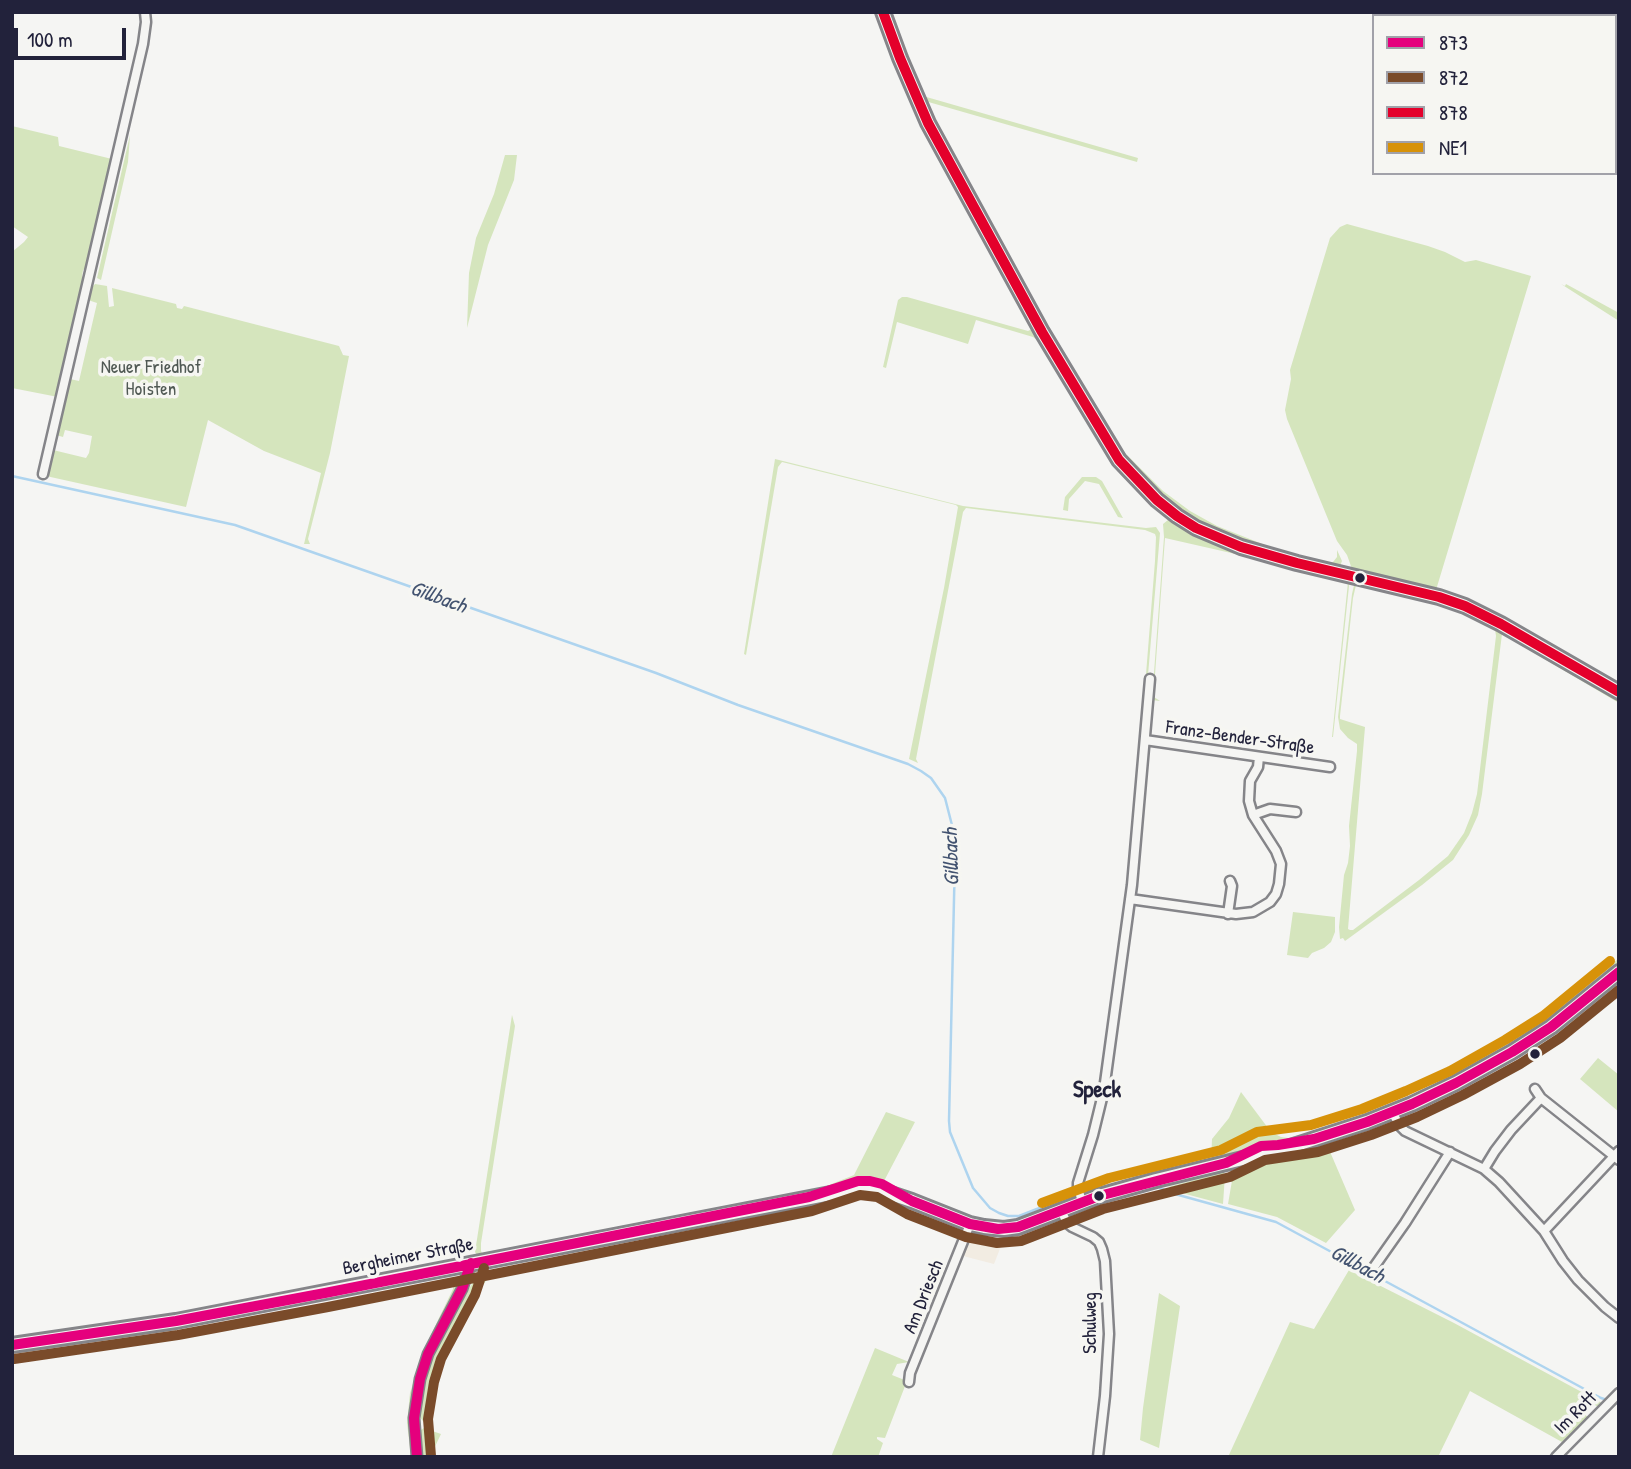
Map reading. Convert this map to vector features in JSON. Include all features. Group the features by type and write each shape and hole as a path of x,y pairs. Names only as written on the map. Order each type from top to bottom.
{"main road":[{"path":"883,12 928,123 1042,332 1119,460 1157,500 1196,528 1241,547 1465,606 1619,692"},
{"name":"Bergheimer Straße","path":"12,1345 176,1321 815,1195 863,1188 912,1201 970,1224 1011,1229 1024,1226 1082,1202 1226,1163 1261,1146 1314,1139 1392,1112 1441,1091 1506,1056 1560,1020 1619,972"}],"street":[{"path":"43,474 143,44 145,12"},
{"path":"1082,1202 1078,1188 1104,1090 1135,862 1150,679"},
{"name":"Franz-Bender-Straße","path":"1145,740 1330,767"},
{"path":"1130,899 1228,914 1247,914 1265,906 1273,898 1281,873 1278,857 1249,802 1250,781 1258,766 1259,757"},
{"path":"1253,814 1269,809 1296,812"},
{"path":"1228,914 1230,881"},
{"path":"1535,1089 1541,1098 1617,1156 1544,1231"},
{"path":"1484,1169 1511,1130 1541,1098"},
{"path":"1392,1112 1405,1130 1484,1169 1544,1231 1578,1280 1619,1318"},
{"path":"1374,1267 1450,1152"},
{"name":"Schulweg","path":"1061,1210 1067,1223 1099,1242 1105,1261 1109,1334 1098,1457"},
{"name":"Am Driesch","path":"909,1382 910,1373 970,1224"},
{"path":"417,1457 414,1418 420,1379 428,1354 460,1294 471,1264"},
{"name":"Im Rott","path":"1556,1457 1616,1395"}],"shaded area":[{"path":"974,1236 1003,1241 994,1264 963,1256"}],"green space":[{"path":"875,12 880,12 904,76 1093,425 1091,426 1039,341 976,320 968,344 897,322 886,368 883,367 898,300 902,297 1028,331 1032,329 920,121"},
{"path":"887,12 890,12 923,96 1138,158 1137,162 925,101 948,149 1071,368 1123,451 1163,491 1217,526 1275,549 1330,563 1337,557 1337,550 1342,561 1340,566 1337,568 1284,555 1202,524 1178,510 1159,494 1125,459 1106,433 1045,328 938,135"},
{"path":"12,126 58,137 59,146 112,159 87,268 83,270 85,283 58,397 12,388 12,252 28,237 12,226"},
{"path":"130,135 128,162 101,280 97,278"},
{"path":"505,155 517,155 514,180 488,245 467,328 469,273 476,238 494,194"},
{"path":"1347,224 1428,246 1465,262 1476,260 1531,276 1436,590 1480,606 1619,683 1619,687 1501,621 1352,569 1347,555 1337,541 1285,410 1291,379 1290,370 1330,238 1340,227"},
{"name":"Neuer Friedhof Hoisten","path":"95,284 107,286 109,307 114,306 112,288 176,304 177,308 182,309 184,306 339,346 343,355 349,356 330,453 308,539 310,544 304,544 321,473 264,451 208,420 186,507 46,476 53,450 86,458 89,453 92,436 65,430 63,437 56,435 70,379 79,381 97,303 88,300"},
{"path":"1561,284 1566,284 1619,313 1619,321"},
{"path":"775,459 963,506 1156,527 1160,533 1147,687 1155,534 1145,530 966,508 963,512 916,759 918,763 909,759 958,507 782,462 778,467 746,655 744,654"},
{"path":"1082,477 1096,477 1102,481 1123,518 1118,517 1099,484 1085,481 1069,499 1068,511 1063,510 1065,497"},
{"path":"1168,520 1228,549 1347,578 1348,582 1341,578 1165,538 1154,688 1154,697 1160,701 1152,700 1163,524"},
{"path":"1355,581 1464,609 1619,696 1619,703 1502,634 1482,794 1478,815 1469,835 1453,860 1345,941 1340,939 1339,927 1350,846 1349,826 1357,744 1340,729 1338,717","holes":["1356,585 1445,607 1495,629 1496,636 1477,794 1472,813 1464,833 1448,856 1350,930 1365,727 1340,719 1340,716"]},
{"path":"1348,582 1349,586 1332,737"},
{"path":"1293,912 1335,917 1335,932 1331,942 1308,958 1287,955"},
{"path":"1619,958 1619,966 1578,1001 1532,1034 1454,1078 1422,1087 1421,1084 1461,1069 1533,1026 1567,1003"},
{"path":"1619,984 1619,990 1533,1059 1503,1072 1500,1069 1536,1051"},
{"path":"512,1015 515,1026 481,1243 482,1253 689,1213 686,1217 478,1257 475,1252"},
{"path":"1598,1058 1619,1075 1619,1112 1580,1079"},
{"path":"1241,1092 1271,1132 1281,1137 1308,1133 1359,1116 1360,1119 1286,1141 1259,1144 1239,1154 1211,1161 1212,1139 1229,1118"},
{"path":"886,1112 915,1122 883,1183 853,1179 826,1189 695,1215 692,1212 824,1187 854,1175"},
{"path":"1350,1137 1328,1147 1355,1210 1326,1243 1277,1217 1228,1204 1234,1169"},
{"path":"1224,1172 1223,1204 1168,1187"},
{"path":"832,1198 818,1203 481,1269 484,1266"},
{"path":"812,1208 811,1211 490,1275 468,1307 438,1365 431,1386 426,1425 419,1416 423,1384 431,1358 454,1312 479,1273"},
{"path":"1349,1270 1602,1403 1598,1407 1586,1399 1584,1403 1578,1400 1575,1405 1588,1417 1562,1442 1470,1391 1438,1457 1228,1457 1290,1322 1314,1329"},
{"path":"451,1273 454,1275 182,1328 12,1353 12,1348"},
{"path":"457,1278 458,1286 417,1375 411,1420 414,1457 411,1457 407,1423 410,1393 424,1349 453,1289 453,1283 182,1336 12,1360 12,1356 181,1332"},
{"path":"1159,1293 1180,1306 1159,1448 1140,1440"},
{"path":"875,1348 909,1362 897,1364 892,1375 907,1381 885,1438 877,1437 883,1443 878,1457 831,1457"},
{"path":"424,1428 441,1434 430,1457 421,1457 418,1432"}],"waterway":[{"name":"Gillbach","path":"12,476 235,525 656,673 921,771 931,778 945,798 954,833 949,1121 950,1132 973,1188 990,1208 1008,1216 1019,1216 1121,1176 1132,1174 1143,1180"},
{"name":"Gillbach","path":"1155,1186 1276,1222 1601,1398 1619,1404"}],"transit line":[{"name":"878","path":"883,12 928,123 1042,332 1119,460 1157,500 1196,528 1241,547 1465,606 1619,692"},
{"name":"NE1","path":"1042,1203 1109,1178 1221,1150 1257,1132 1311,1125 1362,1109 1406,1091 1450,1071 1543,1016 1610,961"},
{"name":"873","path":"12,1345 176,1321 325,1293 809,1197 858,1181 882,1184 912,1201 970,1224 998,1229 1018,1227 1099,1196 1226,1163 1261,1146 1314,1139 1412,1104 1512,1052 1551,1027 1619,972"},
{"name":"872","path":"14,1359 178,1335 328,1307 812,1211 860,1195 877,1197 907,1214 966,1237 997,1243 1021,1241 1103,1209 1230,1177 1265,1160 1318,1152 1417,1117 1520,1064 1560,1038 1619,990"},
{"name":"873","path":"417,1457 414,1418 420,1379 428,1354 462,1289 471,1263"},
{"name":"872","path":"431,1456 428,1419 434,1382 441,1359 475,1295 484,1268"}],"district":[{"name":"Speck","path":"1097,1091"}]}
